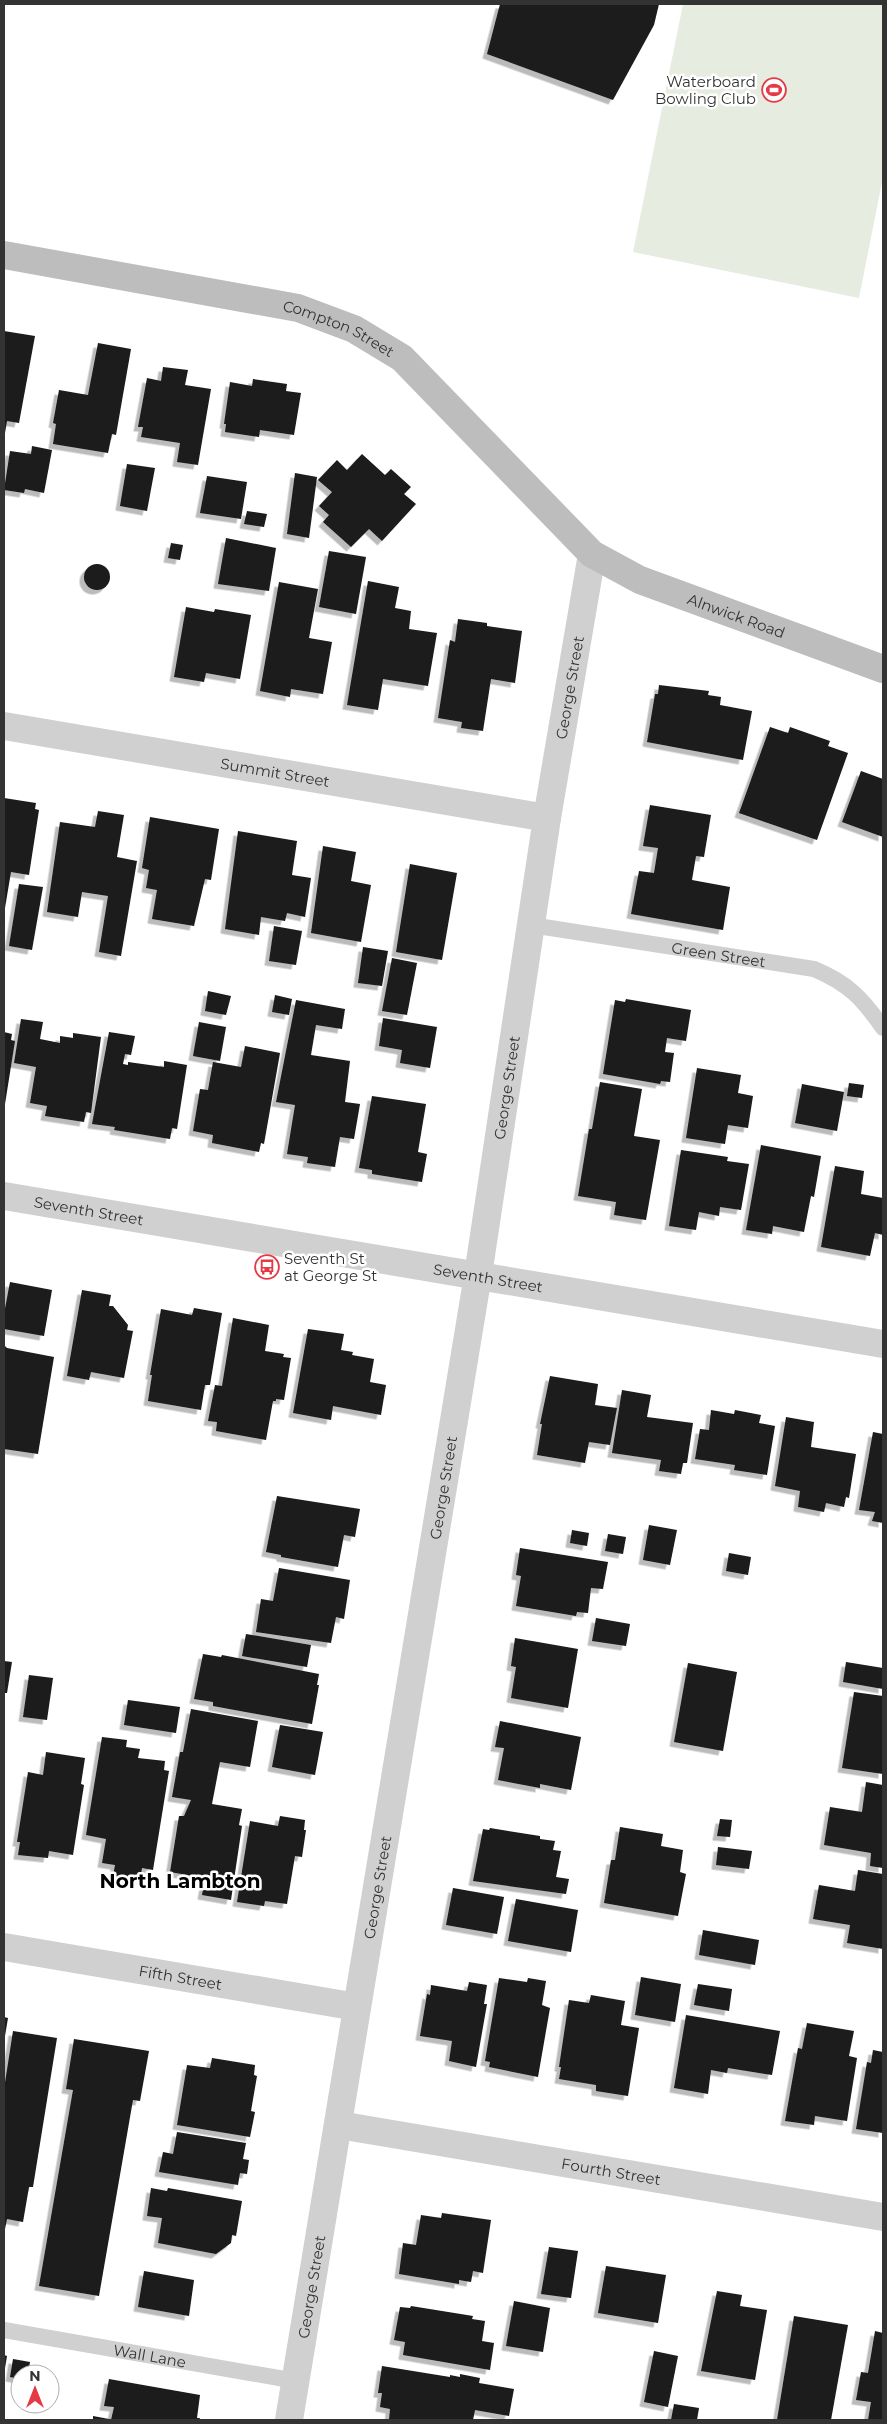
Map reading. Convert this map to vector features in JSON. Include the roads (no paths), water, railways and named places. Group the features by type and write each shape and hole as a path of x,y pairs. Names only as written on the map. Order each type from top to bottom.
{"street":[{"name":"Compton Street","path":"4,255 298,308 354,329 402,358 592,554"},
{"name":"Alnwick Road","path":"592,554 640,580 883,669"},
{"name":"George Street","path":"290,2420 478,1275 530,925 592,554"},
{"name":"Summit Street","path":"4,726 547,818"},
{"name":"Seventh Street","path":"4,1196 883,1344"},
{"name":"Fifth Street","path":"4,1947 357,2007"},
{"name":"Fourth Street","path":"339,2125 883,2216"}],"lane":[{"name":"Green Street","path":"530,925 814,969 832,976 863,999 883,1028"},
{"name":"Wall Lane","path":"4,2330 296,2381"}],"place":[{"name":"Waterboard Bowling Club","path":"774,90"},
{"name":"Seventh St at George St","path":"267,1267"}],"district":[{"name":"North Lambton","path":"180,1881"}]}
